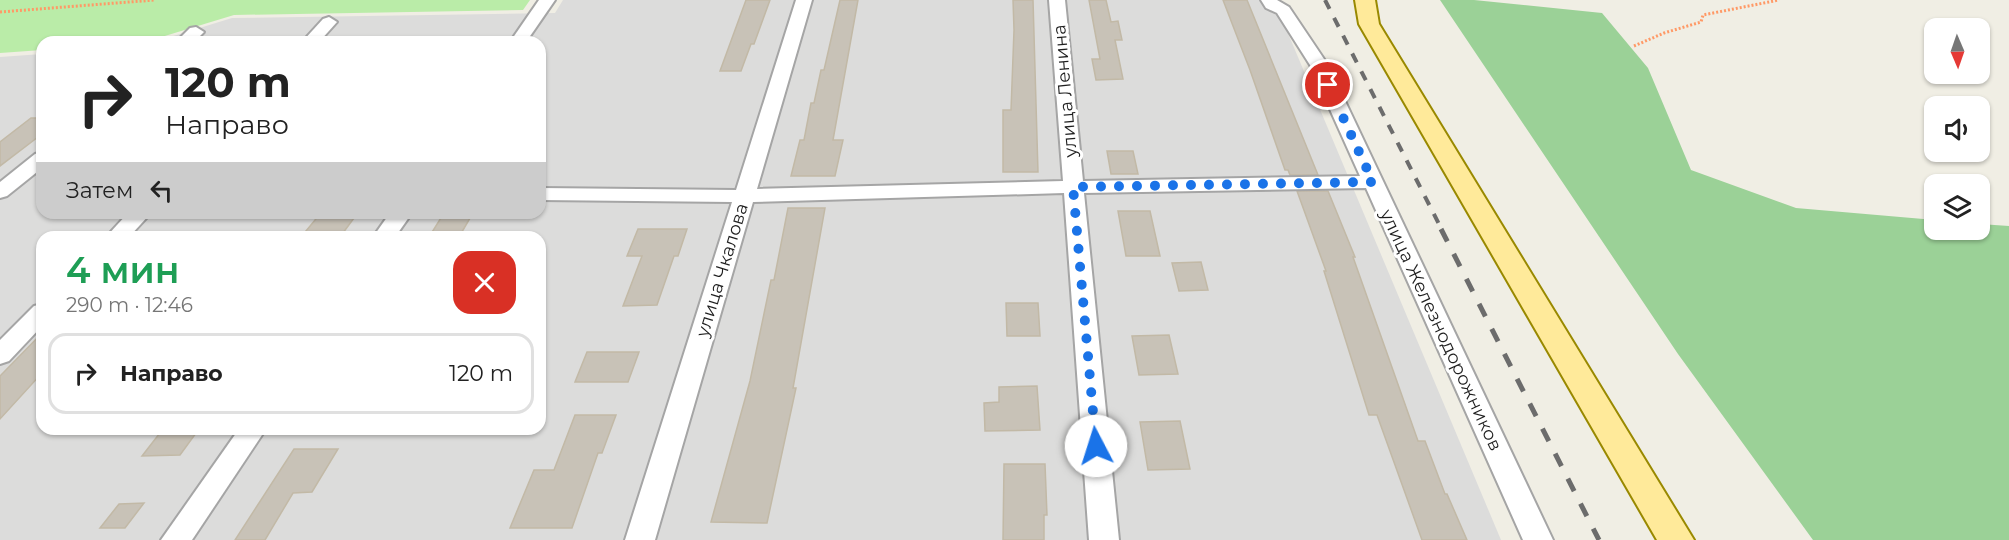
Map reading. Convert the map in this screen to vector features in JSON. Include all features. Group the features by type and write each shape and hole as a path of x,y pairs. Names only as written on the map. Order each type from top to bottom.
{"main road":[{"path":"1365,0 1369,24 1676,540"}],"street":[{"path":"522,36 547,0"},
{"name":"улица Чкалова","path":"640,540 804,0"},
{"name":"улица Ленина","path":"1057,0 1104,540"},
{"name":"улица Железнодорожников","path":"1269,0 1272,5 1283,10 1319,65 1538,540"},
{"path":"316,36 329,22"},
{"path":"5,184 36,162"},
{"path":"5,184 36,182"},
{"path":"546,194 744,196 1373,182"},
{"path":"123,231 135,219"},
{"path":"0,355 36,318"},
{"path":"176,540 249,435"}],"path":[{"path":"0,12 155,0"},
{"path":"1634,46 1664,33 1701,22 1703,15 1779,0"}],"shaded area":[{"path":"563,0 1274,0 1501,540 0,540 0,57 36,54 36,219 546,219 546,36 174,36 232,18 555,13"}],"green space":[{"path":"0,0 530,0 523,10 234,15 165,36 36,36 36,50 0,53"},
{"path":"1440,0 1474,0 1602,13 1648,68 1691,170 1796,208 1924,219 1924,240 1990,240 1990,225 2009,226 2009,540 1813,540 1678,354"}],"building":[{"path":"746,0 770,0 754,44 751,44 741,71 720,71"},
{"path":"840,0 858,0 833,140 843,140 835,176 791,176 800,140 804,140 811,103 814,103 821,70 824,70"},
{"path":"1013,0 1033,0 1038,172 1003,172 1003,110 1011,110"},
{"path":"1089,0 1106,0 1111,22 1118,21 1122,40 1115,40 1123,79 1096,80 1092,59 1100,59"},
{"path":"1223,0 1247,0 1318,175 1290,175 1288,170 1285,170"},
{"path":"31,118 36,118 36,139 0,166 0,142"},
{"path":"1107,151 1133,151 1138,174 1111,174"},
{"path":"1297,191 1328,191 1355,257 1353,257 1418,441 1425,441 1445,494 1447,494 1467,540 1422,540 1377,415 1369,415 1324,271 1326,271"},
{"path":"788,208 825,208 793,388 796,388 767,523 711,522 750,381"},
{"path":"1118,211 1150,211 1160,256 1126,256"},
{"path":"316,219 353,219 344,231 306,231"},
{"path":"440,219 470,219 462,231 433,231"},
{"path":"638,229 687,229 678,256 674,256 657,305 623,306 642,256 627,256"},
{"path":"1201,262 1208,290 1179,291 1172,263"},
{"path":"1006,303 1038,303 1040,336 1007,336"},
{"path":"1169,335 1178,374 1139,375 1132,336"},
{"path":"36,339 36,380 0,419 0,376"},
{"path":"587,352 639,352 628,382 575,382"},
{"path":"1037,386 1040,430 985,431 984,403 999,402 999,387"},
{"path":"575,415 616,415 602,453 598,453 572,528 510,528 534,470 554,470"},
{"path":"1180,421 1190,469 1148,470 1140,422"},
{"path":"158,435 195,435 180,455 142,456"},
{"path":"294,449 338,449 312,492 293,493 265,540 235,540"},
{"path":"1004,464 1045,464 1047,515 1044,515 1044,540 1003,540"},
{"path":"144,503 125,528 100,528 119,504"}],"railway":[{"path":"1325,0 1442,230"},
{"path":"1441,229 1599,540"}],"route":[{"path":"1096,446 1073,187 1373,182 1328,85"}]}
